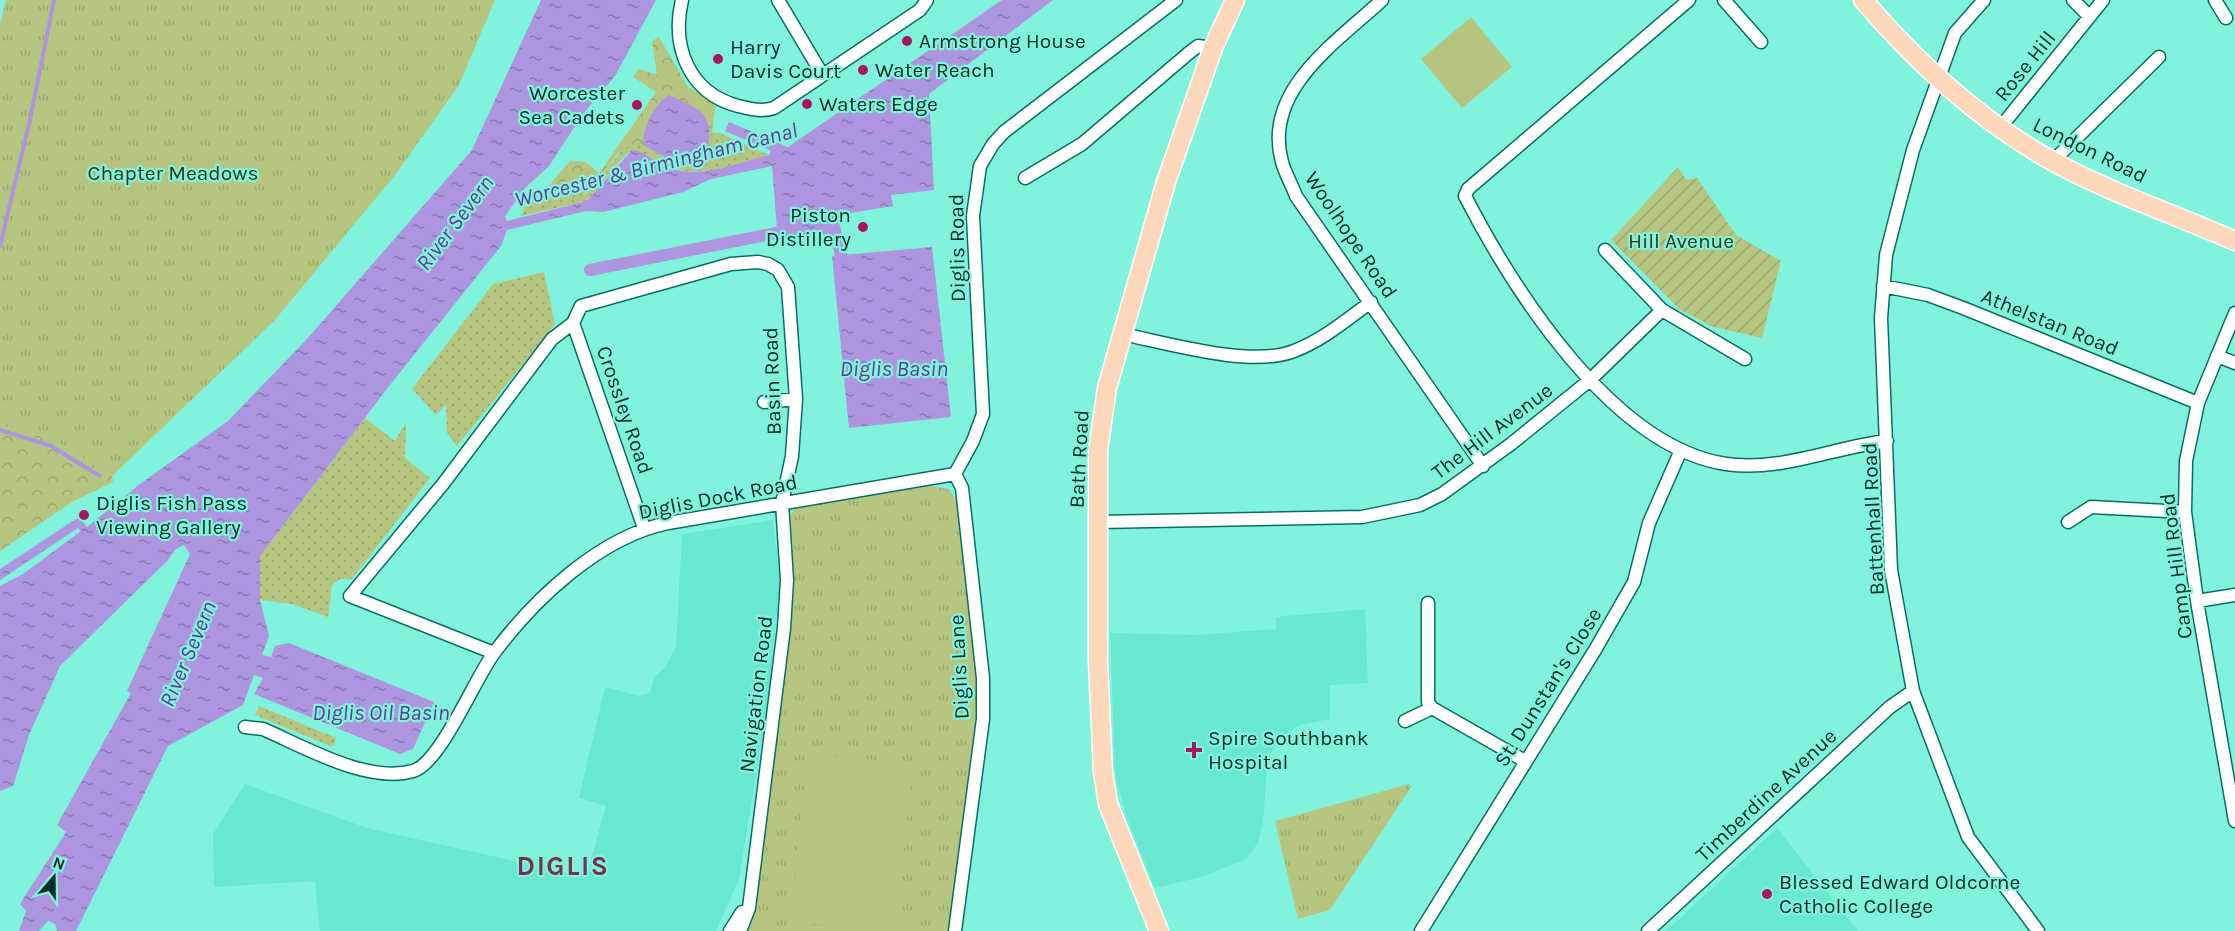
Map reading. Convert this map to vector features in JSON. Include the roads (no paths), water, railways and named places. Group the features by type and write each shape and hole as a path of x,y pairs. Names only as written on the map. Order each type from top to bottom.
{"main road":[{"name":"Bath Road","path":"1159,931 1108,804 1103,772 1098,662 1098,450 1107,388 1166,182 1213,48 1235,0"},
{"name":"London Road","path":"1863,0 1891,32 1940,79 2000,128 2053,161 2235,241"}],"street":[{"path":"682,0 678,36 681,53 703,89 724,102 762,111 774,108 920,10 927,0"},
{"path":"778,0 822,74"},
{"name":"Diglis Road","path":"955,474 973,441 983,414 973,216 980,166 993,144 1004,132 1176,0"},
{"name":"Woolhope Road","path":"1382,0 1303,73 1284,106 1279,128 1281,161 1296,196 1483,466"},
{"path":"1689,0 1468,189 1465,196 1505,266 1590,380 1622,412 1647,432 1681,450 1727,464 1776,463 1887,441"},
{"path":"1724,0 1761,42"},
{"name":"Battenhall Road","path":"1984,0 1954,33 1940,79 1925,110 1895,213 1886,255 1881,318 1891,570 1912,691 1968,837 2038,931"},
{"path":"2073,0 2089,16"},
{"name":"Rose Hill","path":"2000,128 2103,0"},
{"path":"2215,0 2226,18"},
{"path":"1025,178 1083,144 1198,46 1213,48"},
{"path":"2053,161 2158,57"},
{"path":"1605,250 1662,310 1745,359"},
{"name":"Basin Road","path":"573,323 581,306 731,264 758,262 768,264 778,270 788,287 796,399 792,456 782,503"},
{"name":"Athelstan Road","path":"1883,286 1928,296 1964,308 2198,403"},
{"path":"1122,334 1242,357 1264,357 1291,352 1319,340 1371,302"},
{"name":"The Hill Avenue","path":"1098,522 1362,517 1420,505 1483,466 1590,380 1662,310"},
{"name":"Camp Hill Road","path":"2235,314 2198,403 2186,461 2185,512 2197,601 2232,782 2235,820"},
{"path":"494,654 350,596 443,484 552,339 573,323"},
{"name":"Crossley Road","path":"573,323 644,528"},
{"path":"2217,356 2235,363"},
{"path":"764,402 796,399"},
{"name":"St. Dunstan's Close","path":"1422,931 1595,650 1634,582 1649,523 1681,450"},
{"name":"Diglis Dock Road","path":"245,727 263,729 362,770 386,774 415,771 436,753 494,654 561,580 594,557 644,528 955,474"},
{"name":"Diglis Lane","path":"955,474 962,488 983,678 983,709 955,931"},
{"name":"Navigation Road","path":"740,931 746,920 752,889 784,628 787,580 782,503"},
{"path":"2068,522 2091,507 2185,512"},
{"path":"2197,601 2235,595"},
{"path":"1428,603 1428,702 1432,708 1525,762"},
{"name":"Timberdine Avenue","path":"1648,931 1890,707 1912,691"},
{"path":"1405,721 1432,708"},
{"name":"Navigation Road","path":"730,931 743,912 752,889"}],"water":[{"path":"541,0 656,0 615,76 583,114 549,166 525,188 505,216 507,221 587,201 632,150 669,168 694,172 720,169 769,155 771,151 725,131 729,122 788,147 1002,0 1053,0 929,94 934,190 891,195 893,206 838,215 841,232 778,241 772,166 711,179 683,192 603,212 586,211 507,230 501,246 386,390 260,556 260,600 269,636 262,655 271,657 275,646 289,643 434,702 413,749 400,754 254,694 263,678 254,675 243,705 168,746 76,931 57,931 55,924 48,921 39,931 19,931 26,911 20,904 66,832 57,825 131,693 127,691 190,554 184,545 176,549 167,561 60,666 29,735 13,786 0,791 0,586 23,574 81,531 78,528 0,580 0,569 79,517 87,527 140,484 228,421 307,339 472,150"},
{"path":"669,95 699,110 707,122 708,146 702,160 697,165 672,161 643,145 650,117"},
{"name":"Diglis Basin","path":"932,247 951,417 849,428 832,256"}],"waterway":[{"path":"0,246 30,120 54,0"},
{"path":"835,231 841,255"},
{"path":"590,270 776,233"},
{"path":"0,430 51,446 100,476"}],"place":[{"name":"Armstrong House","path":"907,41"},
{"name":"Harry Davis Court","path":"718,59"},
{"name":"Water Reach","path":"863,70"},
{"name":"Waters Edge","path":"807,104"},
{"name":"Worcester Sea Cadets","path":"637,105"},
{"name":"Piston Distillery","path":"863,227"},
{"name":"Diglis Fish Pass Viewing Gallery","path":"84,515"},
{"name":"Spire Southbank Hospital","path":"1194,750"},
{"name":"Blessed Edward Oldcorne Catholic College","path":"1767,894"}],"district":[{"name":"DIGLIS","path":"563,866"}],"water label":[{"name":"Worcester & Birmingham Canal","path":"656,165"},
{"name":"River Severn","path":"455,223"},
{"name":"River Severn","path":"188,654"},
{"name":"Diglis Oil Basin","path":"381,713"}],"park label":[{"name":"Chapter Meadows","path":"173,173"},
{"name":"Hill Avenue","path":"1681,241"}]}
